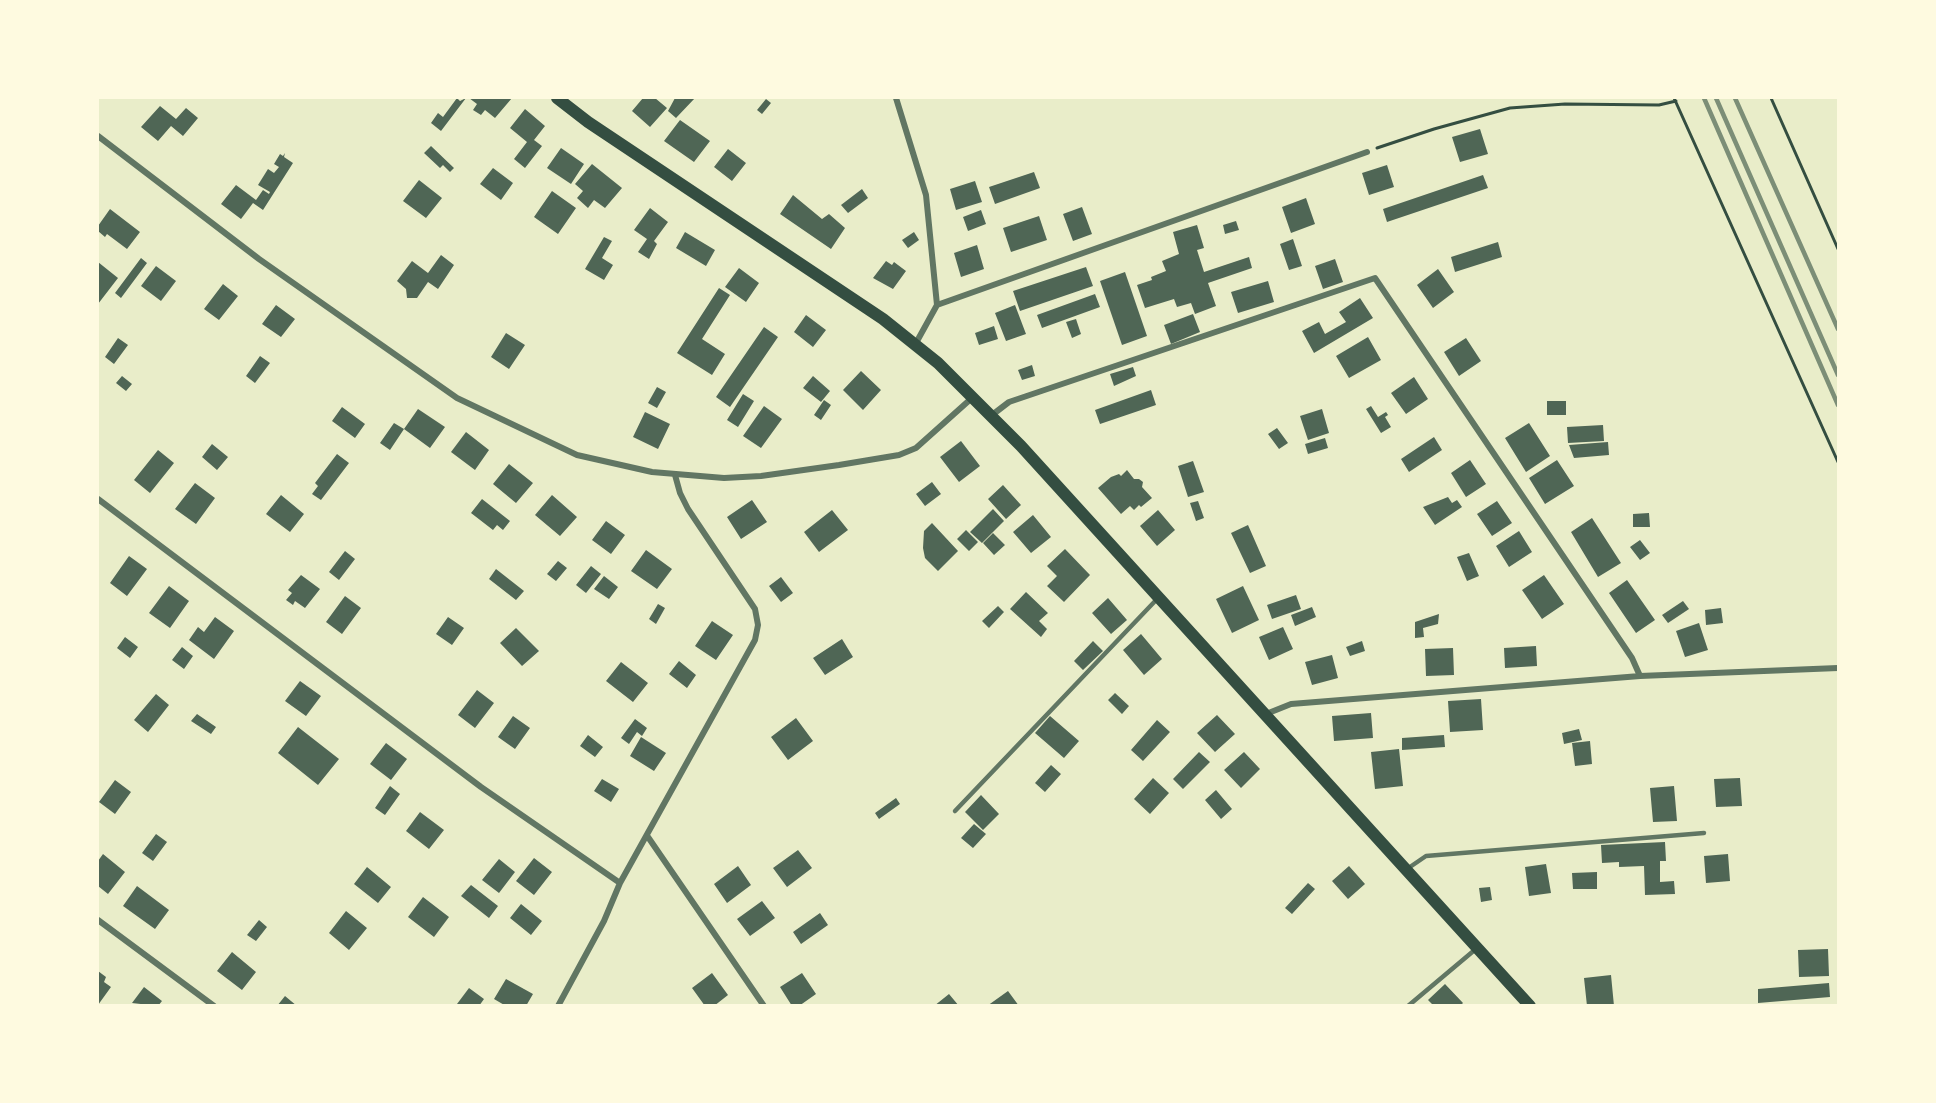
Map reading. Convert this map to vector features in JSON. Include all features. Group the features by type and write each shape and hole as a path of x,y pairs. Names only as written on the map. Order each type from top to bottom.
{"main road":[{"path":"557,98 588,122 855,299 916,343 973,396 1530,1005"}],"street":[{"path":"896,98 926,195 937,304 916,343"},
{"path":"98,136 259,259 457,398 577,455 675,475 724,478 760,476 899,455 916,448 973,396"},
{"path":"937,304 1367,152"},
{"path":"992,415 1009,402 1375,278 1632,658 1640,676"},
{"path":"558,1005 604,921 620,883 751,651 758,626 750,599 688,509 675,475"},
{"path":"98,499 481,787 620,883"},
{"path":"1266,714 1290,704 1640,676 1839,668"},
{"path":"648,837 764,1005"},
{"path":"98,920 214,1005"}],"lane":[{"path":"955,811 1159,597"},
{"path":"1407,869 1426,856 1704,833"},
{"path":"1408,1005 1478,948"}],"path":[{"path":"1771,98 1839,249"},
{"path":"1367,152 1434,129 1510,108 1565,104 1659,105 1675,99 1839,462"}],"building":[{"path":"457,98 460,101 466,98 441,131 431,123 438,113 443,117"},
{"path":"469,98 512,98 495,118 485,110 481,115 473,110 477,104"},
{"path":"643,98 655,98 667,108 650,127 632,111"},
{"path":"675,98 695,98 676,118 668,111"},
{"path":"766,99 771,103 762,114 757,110"},
{"path":"160,106 176,119 186,108 198,118 183,136 171,126 158,141 141,127"},
{"path":"525,109 545,126 534,140 542,146 525,168 514,159 527,142 510,128"},
{"path":"680,120 710,141 694,162 664,141"},
{"path":"1480,129 1488,154 1460,162 1452,137"},
{"path":"431,146 454,168 450,172 443,165 440,168 424,153"},
{"path":"561,148 584,164 571,184 547,168"},
{"path":"728,149 746,163 732,181 714,167"},
{"path":"285,153 284,157 293,163 263,210 253,203 241,219 221,204 236,185 256,200 263,190 269,194 270,192 258,185 268,169 274,173 279,167 274,164 280,154 283,156"},
{"path":"592,164 622,188 605,208 594,200 588,208 577,198 583,191 575,184"},
{"path":"1387,165 1394,187 1369,195 1362,173"},
{"path":"493,168 513,183 501,200 480,184"},
{"path":"1034,172 1040,188 995,204 989,187"},
{"path":"1483,175 1488,188 1387,222 1383,209"},
{"path":"419,180 442,198 426,218 403,201"},
{"path":"975,181 982,202 956,210 950,189"},
{"path":"862,189 868,198 848,213 841,205"},
{"path":"552,191 576,208 558,234 534,217"},
{"path":"793,195 822,219 829,214 845,228 831,249 780,214"},
{"path":"1306,198 1315,224 1291,233 1282,207"},
{"path":"1082,207 1092,234 1073,241 1063,214"},
{"path":"650,208 668,222 654,241 657,244 649,259 638,252 647,239 634,230"},
{"path":"110,209 140,232 127,249 107,234 105,237 98,231 98,226"},
{"path":"981,210 986,224 968,231 963,217"},
{"path":"1039,216 1047,240 1011,252 1003,228"},
{"path":"1236,221 1239,230 1225,234 1223,225"},
{"path":"1197,225 1204,248 1197,250 1204,272 1249,257 1252,268 1208,283 1216,306 1195,314 1191,303 1177,307 1174,299 1145,308 1137,285 1152,280 1151,277 1166,271 1162,261 1179,254 1173,232"},
{"path":"685,232 715,250 706,266 676,248"},
{"path":"914,232 919,240 908,248 902,240"},
{"path":"604,237 612,241 602,258 613,265 604,280 585,269"},
{"path":"1293,239 1302,266 1289,270 1280,244"},
{"path":"1498,242 1502,257 1455,272 1451,257"},
{"path":"977,245 984,269 961,277 954,253"},
{"path":"441,255 454,265 438,289 428,282 417,298 407,298 406,289 397,281 412,261 428,273"},
{"path":"141,258 147,263 121,298 115,293"},
{"path":"1335,259 1343,282 1323,289 1315,266"},
{"path":"886,261 892,265 894,262 906,271 893,289 873,278"},
{"path":"98,262 118,278 98,304"},
{"path":"156,266 176,281 161,301 141,286"},
{"path":"1086,267 1093,286 1020,311 1013,291"},
{"path":"739,268 759,283 746,302 725,287"},
{"path":"1438,269 1454,292 1433,308 1417,285"},
{"path":"1125,272 1147,336 1122,345 1100,281"},
{"path":"1268,281 1274,302 1238,313 1231,292"},
{"path":"223,284 238,296 219,320 204,309"},
{"path":"719,288 730,295 702,339 725,354 712,375 677,353"},
{"path":"1095,294 1100,307 1042,328 1037,315"},
{"path":"1360,298 1373,318 1314,353 1302,331 1319,322 1325,334 1346,322 1339,312"},
{"path":"276,305 295,319 281,337 262,324"},
{"path":"1015,305 1026,334 1006,341 995,313"},
{"path":"1193,314 1200,332 1171,344 1164,325"},
{"path":"806,315 826,330 813,347 794,332"},
{"path":"1076,319 1081,334 1072,338 1066,322"},
{"path":"994,326 998,339 979,345 975,333"},
{"path":"764,327 778,337 730,407 716,397"},
{"path":"506,333 525,345 509,369 491,357"},
{"path":"1368,337 1381,360 1349,378 1336,356"},
{"path":"118,338 128,345 114,364 105,357"},
{"path":"1466,338 1481,361 1459,376 1444,352"},
{"path":"260,356 270,363 255,383 246,376"},
{"path":"1032,365 1035,376 1022,380 1018,370"},
{"path":"1133,367 1136,376 1114,386 1110,374"},
{"path":"861,371 881,390 863,410 843,390"},
{"path":"122,376 132,384 126,391 116,383"},
{"path":"813,376 830,391 821,402 803,388"},
{"path":"1414,377 1428,399 1406,414 1391,393"},
{"path":"657,387 666,392 657,408 648,403"},
{"path":"1151,390 1156,405 1100,424 1095,410"},
{"path":"743,394 754,401 738,427 727,420"},
{"path":"824,400 831,405 821,420 814,415"},
{"path":"1547,401 1566,401 1566,415 1547,415"},
{"path":"764,406 782,419 761,448 743,436"},
{"path":"1371,406 1378,417 1386,412 1388,415 1385,417 1391,427 1381,433 1366,409"},
{"path":"342,407 365,424 355,438 332,421"},
{"path":"418,409 445,427 430,448 404,429"},
{"path":"1322,409 1329,433 1308,440 1300,416"},
{"path":"645,412 670,424 658,449 633,437"},
{"path":"394,423 404,429 390,450 380,443"},
{"path":"1529,423 1550,456 1526,472 1505,438"},
{"path":"1603,425 1604,441 1568,443 1567,427"},
{"path":"1277,428 1288,443 1279,449 1268,434"},
{"path":"466,432 489,450 475,470 451,452"},
{"path":"1434,437 1442,450 1409,472 1401,459"},
{"path":"1325,438 1328,448 1308,454 1305,444"},
{"path":"961,441 980,466 959,482 940,457"},
{"path":"1608,442 1609,455 1574,458 1569,445"},
{"path":"212,444 228,457 217,470 202,457"},
{"path":"158,450 174,463 150,493 134,480"},
{"path":"337,454 349,463 321,500 312,494 318,486 315,483"},
{"path":"1470,460 1486,484 1466,497 1451,473"},
{"path":"1557,460 1574,486 1545,504 1529,478"},
{"path":"1193,461 1204,492 1188,497 1178,466"},
{"path":"509,464 533,483 516,503 493,484"},
{"path":"1127,470 1134,479 1143,482 1142,487 1152,498 1134,510 1130,506 1121,514 1098,488 1111,477 1119,474 1121,476"},
{"path":"932,482 941,494 925,506 916,494"},
{"path":"195,483 215,498 196,524 175,509"},
{"path":"1003,485 1021,505 1006,519 988,499"},
{"path":"281,495 304,514 290,532 266,514"},
{"path":"552,495 577,517 560,536 535,515"},
{"path":"1448,497 1452,503 1457,500 1462,507 1435,525 1423,507"},
{"path":"482,499 510,521 503,530 497,525 493,530 471,513"},
{"path":"752,500 767,522 741,539 727,517"},
{"path":"1198,501 1204,518 1196,521 1190,503"},
{"path":"1497,501 1512,523 1492,536 1477,514"},
{"path":"993,509 1004,521 982,543 970,532"},
{"path":"832,510 848,530 819,552 804,532"},
{"path":"1158,510 1175,530 1157,546 1140,526"},
{"path":"1649,513 1650,527 1633,527 1633,514"},
{"path":"1033,515 1051,537 1031,553 1013,532"},
{"path":"1592,518 1621,563 1598,577 1571,532"},
{"path":"606,521 625,535 611,554 592,540"},
{"path":"932,523 958,551 938,571 925,558 923,548 924,531"},
{"path":"1248,525 1266,566 1250,573 1231,533"},
{"path":"966,530 978,542 969,551 957,539"},
{"path":"1519,531 1532,552 1509,567 1496,546"},
{"path":"993,533 1005,545 994,555 983,543"},
{"path":"1640,540 1650,553 1640,560 1630,547"},
{"path":"1065,549 1090,575 1064,602 1047,586 1057,576 1047,566"},
{"path":"646,550 672,569 657,589 631,571"},
{"path":"345,551 355,559 339,580 329,572"},
{"path":"1469,553 1479,576 1467,581 1457,557"},
{"path":"129,556 147,569 127,596 110,583"},
{"path":"558,561 567,568 556,581 547,574"},
{"path":"591,566 601,574 586,593 576,585"},
{"path":"496,569 524,591 516,600 489,579"},
{"path":"301,575 320,589 305,608 295,601 293,605 286,600 292,593 288,590"},
{"path":"1544,575 1564,604 1542,619 1522,590"},
{"path":"604,576 618,587 609,599 594,589"},
{"path":"781,577 793,593 781,602 769,586"},
{"path":"1627,580 1655,620 1636,633 1609,593"},
{"path":"169,586 189,601 170,628 149,613"},
{"path":"1243,586 1259,620 1232,633 1216,599"},
{"path":"1026,592 1048,613 1039,621 1047,629 1041,637 1010,609"},
{"path":"1296,595 1301,609 1272,619 1267,605"},
{"path":"345,596 361,608 342,634 326,622"},
{"path":"1108,598 1127,620 1111,634 1092,613"},
{"path":"1683,601 1689,609 1668,623 1662,615"},
{"path":"658,604 665,608 656,624 649,619"},
{"path":"998,606 1004,612 989,628 982,621"},
{"path":"1312,607 1316,617 1295,626 1291,615"},
{"path":"1721,608 1723,623 1706,625 1705,610"},
{"path":"1439,614 1438,624 1423,628 1424,637 1415,638 1415,622"},
{"path":"215,617 234,631 214,659 189,640 198,627 204,632"},
{"path":"448,617 464,628 452,645 436,634"},
{"path":"712,621 733,635 716,660 695,646"},
{"path":"1699,623 1708,650 1685,657 1676,631"},
{"path":"1283,627 1293,649 1269,660 1259,637"},
{"path":"516,628 539,651 522,666 500,643"},
{"path":"1141,634 1162,659 1144,675 1123,650"},
{"path":"125,637 138,647 130,658 117,648"},
{"path":"842,639 853,657 825,675 813,658"},
{"path":"1093,641 1103,651 1083,670 1074,661"},
{"path":"1362,641 1365,651 1350,656 1346,647"},
{"path":"1536,646 1537,666 1505,668 1504,648"},
{"path":"182,647 193,656 184,669 172,660"},
{"path":"1453,648 1454,675 1426,676 1425,649"},
{"path":"1332,655 1338,678 1312,685 1305,662"},
{"path":"679,661 696,675 687,688 669,674"},
{"path":"621,662 648,683 633,702 606,681"},
{"path":"300,681 321,696 306,716 285,701"},
{"path":"477,690 494,703 475,728 458,715"},
{"path":"1115,693 1129,706 1122,714 1108,700"},
{"path":"156,694 169,705 148,732 134,720"},
{"path":"1481,699 1483,730 1450,732 1448,701"},
{"path":"1371,713 1373,738 1334,741 1332,716"},
{"path":"197,714 216,727 211,734 191,721"},
{"path":"1217,715 1235,734 1215,752 1197,733"},
{"path":"513,716 530,728 515,749 498,737"},
{"path":"1050,716 1079,741 1064,758 1035,733"},
{"path":"796,718 813,741 788,760 771,737"},
{"path":"635,719 647,728 642,736 637,732 629,744 621,738"},
{"path":"1157,720 1170,732 1143,761 1131,750"},
{"path":"298,727 339,759 318,785 278,753"},
{"path":"1579,729 1582,740 1564,744 1562,733"},
{"path":"588,735 603,747 595,757 580,746"},
{"path":"1444,735 1445,747 1402,750 1402,738"},
{"path":"641,737 666,753 654,771 630,756"},
{"path":"1590,741 1592,764 1575,766 1572,743"},
{"path":"386,743 407,759 391,780 370,764"},
{"path":"1399,749 1403,786 1375,789 1371,752"},
{"path":"1199,752 1210,762 1183,789 1173,779"},
{"path":"1244,752 1260,769 1241,788 1224,770"},
{"path":"1051,765 1061,774 1045,792 1035,783"},
{"path":"1153,778 1169,793 1150,814 1134,799"},
{"path":"1740,778 1742,806 1716,807 1714,779"},
{"path":"602,779 619,789 611,802 594,791"},
{"path":"115,780 131,792 115,814 99,802"},
{"path":"390,786 400,794 385,815 375,808"},
{"path":"1674,786 1677,821 1653,822 1650,788"},
{"path":"1216,790 1232,809 1221,819 1205,800"},
{"path":"981,795 999,814 983,830 965,812"},
{"path":"896,798 900,804 879,819 875,813"},
{"path":"420,812 444,830 429,849 406,831"},
{"path":"974,824 986,834 973,848 961,838"},
{"path":"156,834 167,842 153,861 142,853"},
{"path":"1665,842 1666,861 1660,861 1660,882 1674,881 1675,894 1645,895 1644,866 1619,867 1619,862 1602,863 1601,845"},
{"path":"798,850 812,868 787,887 773,868"},
{"path":"103,854 125,872 108,894 98,886 98,861"},
{"path":"1728,854 1730,881 1706,883 1704,856"},
{"path":"534,858 552,872 534,895 516,881"},
{"path":"499,859 515,872 499,893 482,880"},
{"path":"1546,864 1551,893 1529,896 1525,867"},
{"path":"738,866 751,885 727,903 714,884"},
{"path":"1349,866 1365,884 1348,899 1332,881"},
{"path":"367,867 391,887 378,903 354,884"},
{"path":"1597,872 1597,889 1573,889 1572,873"},
{"path":"1308,883 1315,889 1292,914 1285,908"},
{"path":"471,885 498,906 489,918 461,896"},
{"path":"137,886 169,910 155,929 123,906"},
{"path":"1490,887 1492,900 1481,902 1479,888"},
{"path":"423,897 449,917 434,937 408,917"},
{"path":"762,901 775,918 750,936 737,919"},
{"path":"521,904 542,921 531,935 510,918"},
{"path":"346,911 367,928 349,950 329,933"},
{"path":"820,913 828,925 801,944 793,932"},
{"path":"259,920 267,927 256,941 247,935"},
{"path":"1828,949 1829,976 1799,977 1798,950"},
{"path":"232,952 256,972 242,990 217,971"},
{"path":"98,971 106,977 104,982 111,987 98,1005"},
{"path":"712,973 728,995 714,1006 705,1006 692,988"},
{"path":"802,973 816,994 799,1006 792,1006 780,987"},
{"path":"1611,975 1614,1006 1587,1006 1584,978"},
{"path":"506,979 533,994 526,1006 506,1006 494,999"},
{"path":"1829,983 1830,997 1758,1003 1758,989"},
{"path":"1445,984 1463,1003 1460,1006 1434,1006 1428,1000"},
{"path":"144,987 162,1001 158,1006 132,1003"},
{"path":"469,988 484,999 479,1006 457,1004"},
{"path":"1008,991 1019,1006 987,1006"},
{"path":"949,994 959,1006 934,1006"},
{"path":"285,996 297,1006 277,1006"}],"railway":[{"path":"1704,98 1838,405"},
{"path":"1716,98 1838,375"},
{"path":"1735,98 1838,329"}]}
